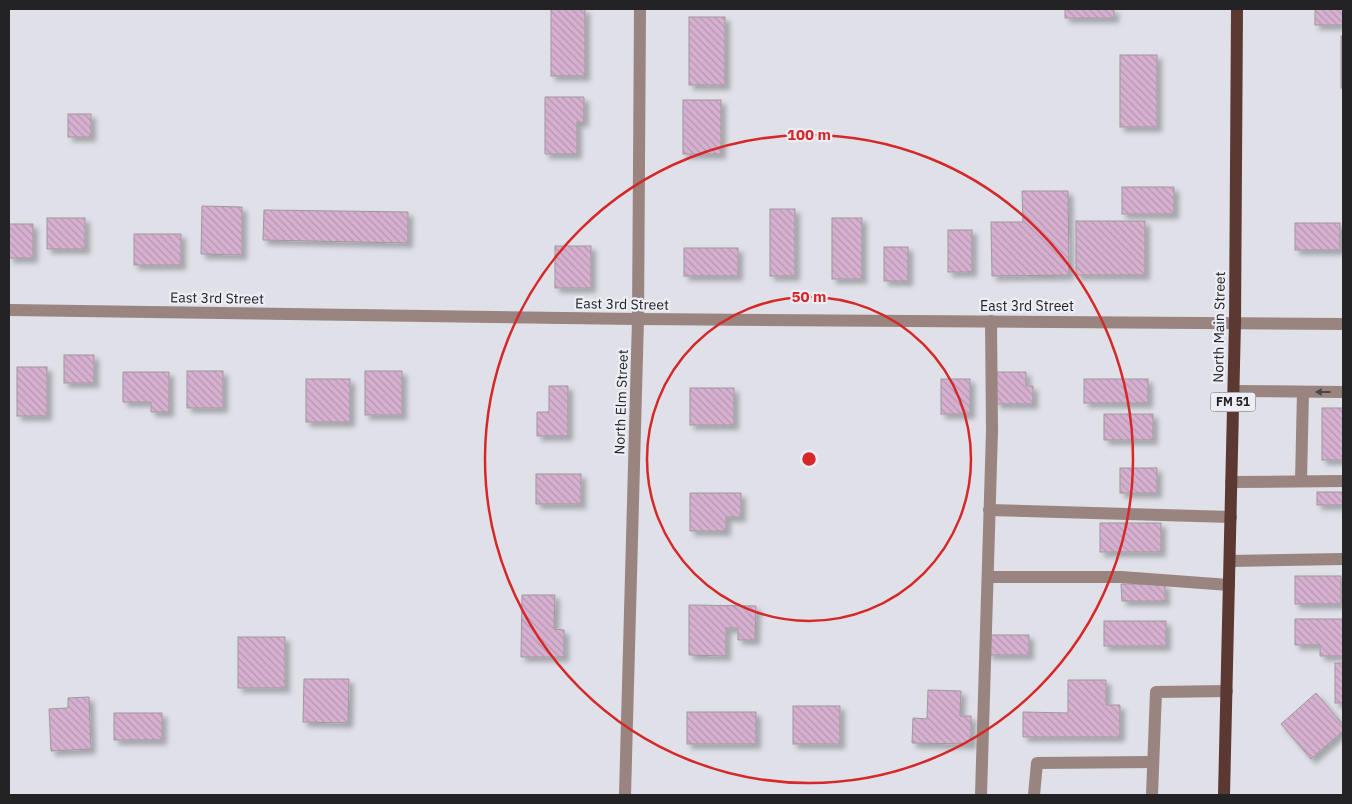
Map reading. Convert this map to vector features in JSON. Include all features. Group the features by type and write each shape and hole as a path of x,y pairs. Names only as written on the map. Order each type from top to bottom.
{"main road":[{"name":"North Main Street","path":"1224,795 1234,391 1237,9"}],"street":[{"name":"North Elm Street","path":"625,795 638,319 640,9"},
{"name":"East 3rd Street","path":"9,310 638,319 1343,324"},
{"path":"981,795 992,431 991,321"},
{"path":"1234,391 1343,392"},
{"path":"1300,481 1303,392"},
{"path":"1231,482 1343,481"},
{"path":"989,510 1231,518"},
{"path":"1230,560 1343,559"},
{"path":"988,577 1121,577 1229,585"},
{"path":"1152,795 1156,692 1226,691"},
{"path":"1034,795 1037,763 1153,762"}],"building":[{"path":"551,9 585,9 585,76 551,76"},
{"path":"1065,9 1114,9 1114,18 1065,18"},
{"path":"1315,9 1343,9 1343,25 1315,25"},
{"path":"689,17 725,17 725,85 689,85"},
{"path":"1341,36 1343,36 1343,88 1341,88"},
{"path":"1120,55 1157,55 1157,127 1120,127"},
{"path":"545,97 584,97 584,122 577,122 577,154 545,154"},
{"path":"683,100 721,100 721,154 683,154"},
{"path":"68,114 91,114 91,137 68,137"},
{"path":"1122,187 1174,187 1174,214 1122,214"},
{"path":"1022,191 1068,191 1069,275 992,276 991,222 1023,222"},
{"path":"202,206 242,207 242,255 201,254"},
{"path":"770,209 795,209 795,276 770,276"},
{"path":"264,210 408,212 408,243 263,240"},
{"path":"47,218 85,218 85,249 47,249"},
{"path":"832,218 862,218 862,279 832,279"},
{"path":"1076,221 1145,221 1145,275 1076,275"},
{"path":"1295,223 1340,223 1340,250 1295,250"},
{"path":"9,224 33,224 33,258 9,258"},
{"path":"948,230 972,230 972,272 948,272"},
{"path":"134,234 181,234 181,265 134,265"},
{"path":"555,246 591,246 591,288 555,288"},
{"path":"884,247 908,247 908,281 884,281"},
{"path":"684,248 738,248 738,276 684,276"},
{"path":"64,355 94,355 94,383 64,383"},
{"path":"17,367 47,367 47,416 17,416"},
{"path":"187,371 223,371 223,408 187,408"},
{"path":"365,371 402,371 402,415 365,415"},
{"path":"123,372 169,372 169,412 151,412 151,402 123,402"},
{"path":"996,372 1026,372 1026,386 1033,386 1033,404 996,404"},
{"path":"306,379 350,379 350,422 306,422"},
{"path":"941,379 970,379 970,414 941,414"},
{"path":"1084,379 1148,379 1148,403 1084,403"},
{"path":"549,386 568,386 568,436 537,436 537,412 549,412"},
{"path":"690,388 734,388 734,425 690,425"},
{"path":"1322,408 1343,408 1343,460 1322,460"},
{"path":"1104,414 1153,414 1153,440 1104,440"},
{"path":"1120,468 1157,468 1157,493 1120,493"},
{"path":"536,474 581,474 581,504 536,504"},
{"path":"1317,492 1343,492 1343,505 1317,505"},
{"path":"690,493 741,493 741,517 726,517 726,531 690,531"},
{"path":"1100,523 1161,523 1161,552 1100,552"},
{"path":"1295,576 1341,576 1341,604 1295,604"},
{"path":"1121,584 1165,584 1165,601 1122,601"},
{"path":"522,595 555,595 554,629 564,630 564,657 521,657"},
{"path":"689,605 756,606 755,640 738,640 738,628 726,628 726,656 689,655"},
{"path":"1295,619 1343,619 1343,656 1320,656 1320,645 1295,645"},
{"path":"1104,621 1166,621 1166,646 1104,646"},
{"path":"988,635 1029,635 1029,655 988,655"},
{"path":"238,637 285,637 285,688 238,688"},
{"path":"1335,663 1343,663 1343,703 1335,703"},
{"path":"304,679 349,679 348,723 303,722"},
{"path":"1068,680 1106,680 1106,705 1120,705 1120,737 1023,737 1023,712 1068,713"},
{"path":"928,690 961,691 960,716 971,716 971,744 912,743 913,718 927,719"},
{"path":"1316,693 1343,725 1343,731 1311,759 1281,724"},
{"path":"89,697 91,749 51,751 49,709 68,708 68,698"},
{"path":"793,706 840,706 840,744 793,744"},
{"path":"687,712 756,712 756,744 687,744"},
{"path":"114,713 162,713 162,740 114,740"}]}
